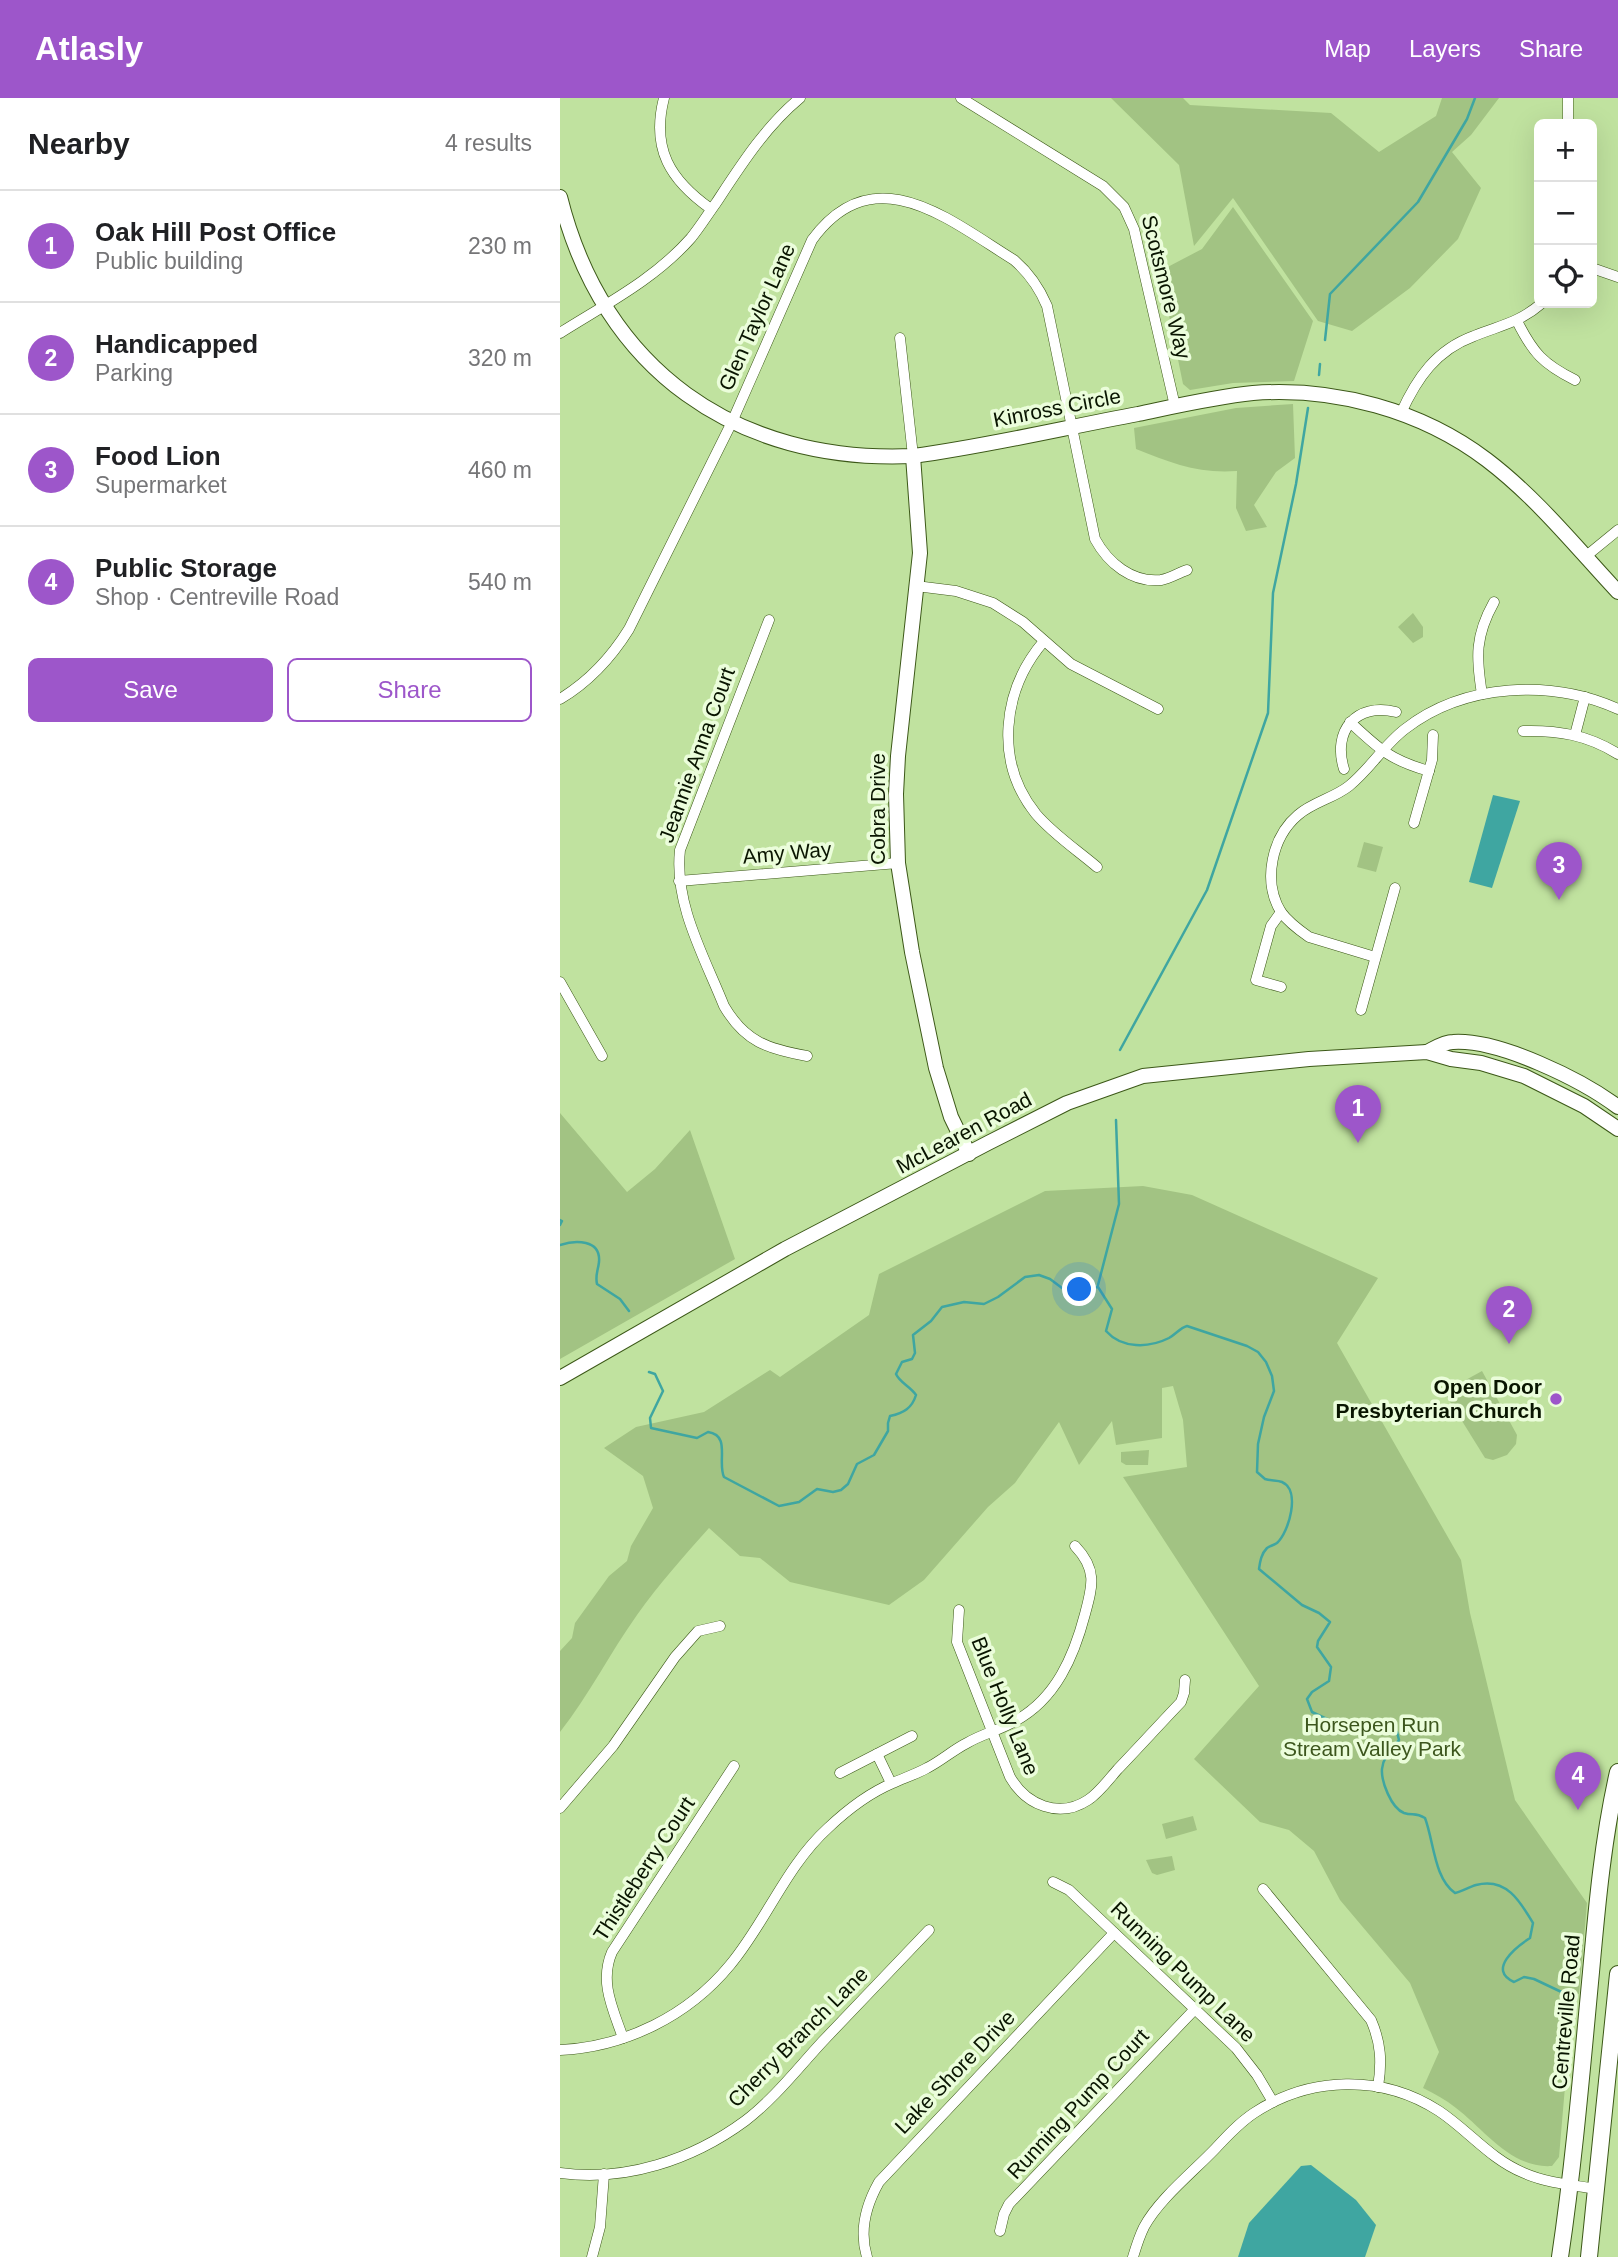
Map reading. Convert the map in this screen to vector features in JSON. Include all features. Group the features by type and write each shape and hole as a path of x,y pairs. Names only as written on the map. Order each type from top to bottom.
{"main road":[{"name":"Centreville Road","path":"1560,2257 1611,1852 1618,1772"},
{"path":"1589,2257 1618,1974"}],"street":[{"path":"664,98 660,123 661,140 668,166 687,191 711,209"},
{"path":"560,333 640,283 673,257 693,235 762,136 800,98"},
{"name":"Scotsmore Way","path":"961,98 1103,186 1124,207 1135,229 1175,406"},
{"path":"1568,98 1568,119"},
{"name":"Kinross Circle","path":"560,197 575,248 604,305 652,365 694,399 733,422 779,441 832,454 913,456 1228,396 1291,393 1339,397 1401,413 1452,437 1495,466 1524,491 1618,592"},
{"name":"Glen Taylor Lane","path":"560,699 593,675 618,646 733,422 812,240 823,227 846,209 866,201 902,199 929,208 1014,260 1034,280 1047,306 1091,528 1101,550 1119,568 1143,579 1163,580 1187,570"},
{"path":"1597,270 1618,276"},
{"path":"1401,413 1416,383 1442,353 1462,340 1517,321 1535,308"},
{"path":"1517,321 1536,355 1555,370 1575,380"},
{"path":"900,338 913,456"},
{"name":"Cobra Drive","path":"913,456 919,527 916,586 898,756 898,863 912,952 936,1068 951,1117 969,1154"},
{"path":"1585,557 1618,530"},
{"path":"916,586 956,591 993,603 1023,622 1071,664 1157,709"},
{"path":"1482,694 1477,668 1478,646 1483,622 1494,602"},
{"name":"Jeannie Anna Court","path":"769,620 680,850 679,881 684,906 731,1018 741,1030 764,1046 807,1056"},
{"path":"1044,641 1025,667 1012,699 1008,733 1012,767 1021,790 1034,811 1052,830 1097,867"},
{"path":"1375,957 1309,937 1289,922 1281,912 1274,893 1274,849 1278,839 1300,814 1351,785 1381,751 1416,721 1456,702 1482,694 1541,690 1585,697 1618,709"},
{"path":"1575,735 1585,697"},
{"path":"1344,769 1340,751 1344,732 1350,722 1374,710 1396,712"},
{"path":"1350,722 1381,751 1401,763 1429,771"},
{"path":"1523,731 1551,731 1575,735 1618,754"},
{"path":"1414,823 1429,771 1433,735"},
{"name":"Amy Way","path":"679,881 898,863"},
{"path":"1361,1010 1395,888"},
{"path":"1281,912 1271,926 1256,980 1281,987"},
{"path":"560,982 602,1056"},
{"name":"McLearen Road","path":"560,1378 785,1250 1067,1103 1143,1076 1309,1059 1427,1052 1452,1042 1510,1052 1576,1081 1618,1107"},
{"name":"McLearen Road","path":"1427,1052 1481,1063 1524,1076 1584,1106 1618,1129"},
{"path":"560,2050 607,2044 643,2031 682,2010 731,1965 792,1870 827,1829 859,1803 891,1783 927,1768 967,1743 1025,1714 1038,1703 1068,1666 1091,1592 1092,1573 1086,1558 1075,1546"},
{"name":"Blue Holly Lane","path":"959,1610 957,1642 991,1731 1010,1777 1020,1792 1039,1805 1070,1808 1093,1797 1181,1702 1185,1680"},
{"path":"560,1808 613,1746 675,1657 698,1631 720,1626"},
{"path":"840,1773 912,1736"},
{"path":"877,1754 891,1783"},
{"name":"Thistleberry Court","path":"623,2038 608,1995 606,1965 734,1766"},
{"name":"Running Pump Lane","path":"1053,1882 1069,1890 1195,2009 1245,2059 1273,2102"},
{"path":"1263,1889 1371,2020 1380,2046 1378,2087"},
{"name":"Cherry Branch Lane","path":"560,2172 604,2174 641,2170 681,2157 715,2141 746,2120 929,1930"},
{"name":"Lake Shore Drive","path":"867,2257 864,2218 872,2194 884,2176 1114,1933"},
{"name":"Running Pump Court","path":"1000,2231 1009,2204 1195,2009"},
{"path":"1133,2257 1139,2238 1153,2213 1238,2125 1273,2102 1323,2085 1360,2084 1409,2096 1435,2109 1483,2149 1513,2168 1540,2179 1597,2189"},
{"path":"592,2257 600,2227 604,2174"}],"green space":[{"path":"1111,98 1183,98 1190,105 1331,113 1379,152 1436,116 1442,98 1499,98 1471,135 1452,152 1481,188 1458,239 1410,288 1352,331 1318,321 1233,198 1194,246 1179,165"},
{"path":"1233,207 1313,321 1294,381 1233,383 1190,390 1183,384 1160,271 1202,249"},
{"path":"1293,404 1295,458 1276,472 1254,505 1267,527 1246,531 1236,508 1237,471 1198,469 1136,449 1134,428 1236,408"},
{"path":"1413,613 1423,627 1423,637 1413,643 1398,627"},
{"path":"1364,842 1383,847 1376,872 1357,867"},
{"path":"560,1113 627,1192 655,1169 690,1130 735,1259 560,1359"},
{"name":"Horsepen Run Stream Valley Park","path":"1143,1186 1192,1195 1378,1278 1337,1343 1461,1560 1470,1613 1515,1800 1587,1903 1579,1994 1573,1993 1559,2157 1552,2166 1537,2165 1511,2155 1452,2105 1423,2088 1439,2052 1410,1983 1340,1900 1314,1851 1289,1830 1260,1822 1194,1759 1259,1686 1123,1477 1187,1467 1183,1420 1173,1386 1162,1388 1162,1438 1116,1445 1112,1421 1079,1465 1059,1422 1015,1483 988,1507 924,1580 889,1605 790,1582 760,1558 740,1556 709,1528 645,1604 560,1732 560,1651 572,1638 575,1623 609,1576 627,1561 631,1546 653,1508 643,1476 604,1448 636,1427 704,1412 770,1370 780,1377 869,1315 879,1274 1045,1191"},
{"path":"1482,1371 1517,1435 1516,1444 1507,1455 1493,1460 1485,1458 1444,1392"},
{"path":"1149,1450 1148,1465 1126,1465 1121,1462 1121,1452"},
{"path":"1193,1816 1197,1830 1166,1839 1162,1824"},
{"path":"1172,1856 1175,1870 1157,1875 1152,1873 1146,1860"}],"water":[{"path":"1493,795 1520,801 1492,888 1469,882"},
{"path":"1311,2165 1356,2200 1376,2225 1365,2257 1238,2257 1249,2223 1301,2166"}],"waterway":[{"path":"1325,340 1330,294 1418,202 1467,119 1475,98"},
{"path":"1319,375 1320,364"},
{"path":"1120,1050 1207,890 1268,713 1273,593 1296,484 1308,408"},
{"path":"1098,1285 1119,1204 1116,1120"},
{"path":"560,1220 560,1225"},
{"path":"560,1245 579,1242 596,1249 599,1254 597,1284 620,1299 629,1311"},
{"path":"649,1372 655,1374 663,1391 650,1418 651,1428 697,1438 708,1432 715,1434 721,1444 724,1477 779,1506 799,1502 817,1489 833,1492 841,1490 848,1484 857,1464 874,1455 888,1431 890,1416 907,1409 916,1395 896,1374 902,1362 912,1359 915,1353 913,1335 931,1321 942,1307 964,1302 984,1304 1025,1277 1039,1275 1070,1290 1098,1287 1112,1309 1106,1331 1112,1337 1128,1344 1153,1344 1169,1338 1187,1326 1258,1352 1272,1376 1274,1391 1258,1444 1257,1472 1265,1479 1288,1486 1292,1502 1286,1530 1277,1543 1265,1550 1259,1569 1302,1605 1330,1622 1317,1647 1331,1667 1329,1681 1312,1692 1307,1699 1312,1712 1329,1720 1349,1722 1369,1730 1385,1726 1397,1732 1399,1740 1388,1753 1383,1765 1385,1787 1399,1810 1425,1818 1439,1869 1448,1886 1455,1893 1476,1885 1496,1884 1517,1899 1533,1923 1530,1938 1507,1959 1503,1971 1506,1977 1514,1982 1524,1977 1534,1979 1572,1997"}],"place":[{"name":"Food Lion","path":"1559,900"},
{"name":"Oak Hill Post Office","path":"1358,1143"},
{"name":"Handicapped","path":"1509,1344"},
{"name":"Open Door Presbyterian Church","path":"1556,1399"},
{"name":"Public Storage","path":"1578,1810"}]}
